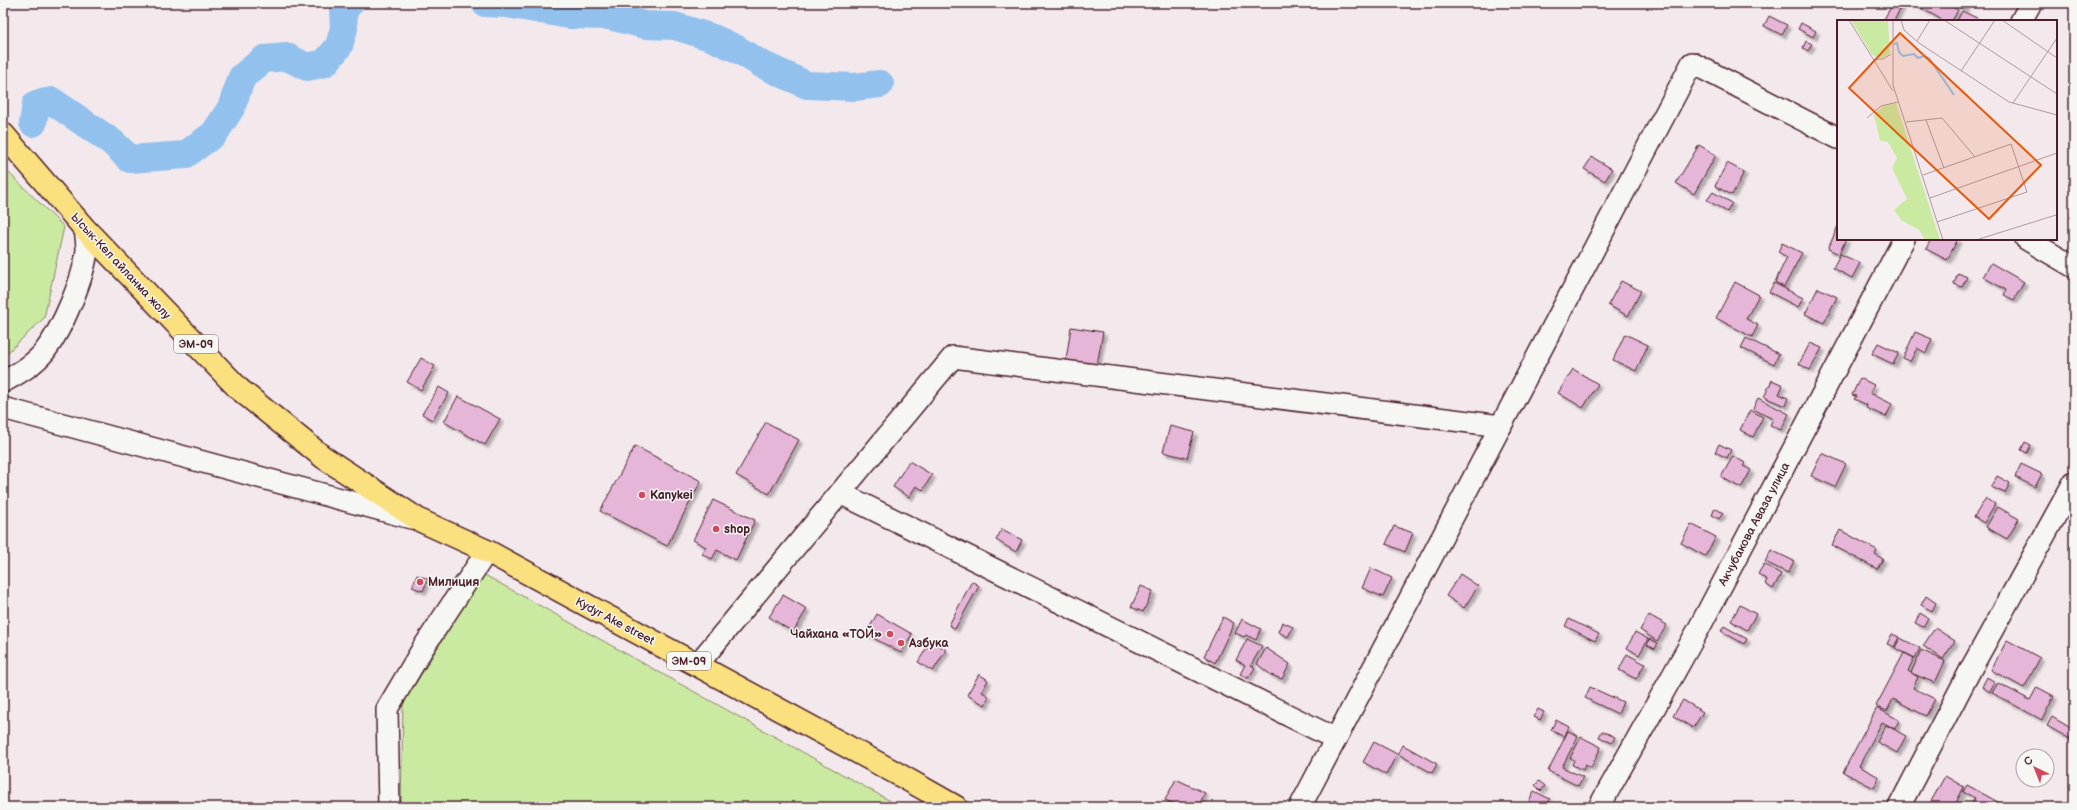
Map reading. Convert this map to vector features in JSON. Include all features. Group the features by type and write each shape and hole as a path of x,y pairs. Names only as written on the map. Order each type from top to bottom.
{"highway":[{"name":"Ысык-Көл айланма жолу","path":"3,134 85,229 239,389 322,457 419,520"},
{"name":"Kydyr Ake street","path":"419,520 487,551 896,772 956,807"}],"street":[{"path":"2022,20 2031,3"},
{"path":"1300,807 1692,62 1837,137"},
{"path":"3,382 23,370 44,352 57,332 70,305 81,274 87,250 85,229"},
{"name":"Акчубакова Аваза улица","path":"1599,807 1697,632 1903,240"},
{"path":"2028,240 2074,266"},
{"path":"697,665 953,357 1501,426"},
{"path":"3,408 419,520"},
{"path":"1899,807 1973,665 2074,482"},
{"path":"840,493 1336,739"},
{"path":"390,807 387,709 424,648 487,551"}],"green space":[{"path":"3,167 64,227 44,318 3,357"},
{"path":"483,574 901,807 401,807 403,704"}],"building":[{"path":"1893,3 1902,5 1894,20 1884,20"},
{"path":"1912,3 1944,3 1958,10 1953,20 1942,20"},
{"path":"1952,3 1967,3 1964,9"},
{"path":"1962,11 1981,20 1958,20"},
{"path":"1769,16 1787,25 1782,35 1764,26"},
{"path":"1801,23 1816,31 1813,37 1798,29"},
{"path":"1806,41 1812,44 1808,51 1803,48"},
{"path":"1699,145 1716,155 1694,194 1676,183"},
{"path":"1592,157 1612,169 1605,181 1584,169"},
{"path":"1727,163 1744,172 1732,195 1715,186"},
{"path":"1713,192 1732,203 1727,212 1707,200"},
{"path":"1837,228 1837,240 1846,240 1839,254 1828,249"},
{"path":"1930,240 1957,240 1947,260 1926,249"},
{"path":"1782,243 1802,253 1784,287 1775,282 1787,257 1778,252"},
{"path":"1840,254 1860,263 1852,278 1833,268"},
{"path":"1991,263 2024,282 2014,300 2004,295 2006,290 1983,277"},
{"path":"1958,273 1967,277 1962,287 1954,284"},
{"path":"1621,281 1641,291 1628,316 1608,305"},
{"path":"1735,282 1759,295 1746,319 1758,325 1752,337 1716,318"},
{"path":"1774,283 1803,298 1798,307 1769,292"},
{"path":"1818,288 1837,297 1824,323 1805,314"},
{"path":"1071,327 1103,332 1097,365 1066,360"},
{"path":"1915,332 1932,339 1926,353 1917,348 1910,362 1903,358"},
{"path":"1625,334 1648,345 1636,371 1613,360"},
{"path":"1746,338 1779,354 1774,364 1741,348"},
{"path":"1810,343 1822,348 1810,370 1799,364"},
{"path":"1878,343 1899,353 1893,364 1872,354"},
{"path":"421,358 435,366 421,390 407,382"},
{"path":"1573,369 1598,384 1583,408 1558,393"},
{"path":"1860,378 1874,385 1870,393 1892,404 1886,417 1866,408 1867,405 1854,399 1856,396 1852,395"},
{"path":"1772,380 1783,385 1779,394 1788,398 1785,406 1764,397"},
{"path":"439,387 449,393 432,420 422,414"},
{"path":"458,396 500,419 485,445 444,422"},
{"path":"1758,398 1789,414 1781,430 1770,425 1773,419 1753,409"},
{"path":"1750,410 1763,417 1753,437 1740,430"},
{"path":"766,422 799,440 769,494 736,475"},
{"path":"1170,426 1194,432 1187,458 1163,452"},
{"path":"2025,442 2031,445 2027,453 2021,450"},
{"path":"1719,444 1731,450 1727,458 1715,452"},
{"path":"635,446 701,481 667,546 600,511"},
{"path":"1822,453 1846,464 1835,487 1811,476"},
{"path":"1733,456 1745,463 1743,466 1751,470 1741,488 1721,477"},
{"path":"909,461 932,475 923,490 916,486 909,497 893,487"},
{"path":"2021,464 2042,474 2035,487 2015,477"},
{"path":"1997,476 2010,483 2005,493 1991,487"},
{"path":"1986,498 1995,504 1984,523 1974,517"},
{"path":"713,500 755,520 736,560 717,550 712,559 702,554 706,547 693,540"},
{"path":"1998,507 2019,519 2007,539 1986,527"},
{"path":"1715,508 1723,513 1719,519 1712,515"},
{"path":"1691,524 1716,537 1705,556 1681,543"},
{"path":"1394,526 1413,533 1405,552 1386,544"},
{"path":"1002,529 1022,540 1016,552 996,540"},
{"path":"1840,530 1877,550 1875,554 1883,559 1877,569 1832,545"},
{"path":"1771,550 1794,561 1788,573 1765,562"},
{"path":"1764,564 1781,574 1773,589 1765,584 1767,580 1758,574"},
{"path":"1371,568 1392,578 1383,597 1362,588"},
{"path":"1460,574 1478,586 1464,608 1446,596"},
{"path":"417,575 428,579 423,591 412,587"},
{"path":"972,581 979,586 955,629 949,625"},
{"path":"1141,586 1153,591 1143,612 1131,607"},
{"path":"783,595 807,609 793,632 769,617"},
{"path":"1926,596 1936,603 1932,611 1921,605"},
{"path":"1740,605 1756,614 1747,630 1731,621"},
{"path":"1920,613 1928,618 1923,627 1915,623"},
{"path":"877,614 912,634 901,653 866,634"},
{"path":"1649,615 1667,625 1657,641 1640,630"},
{"path":"1223,617 1234,623 1215,663 1204,656"},
{"path":"1242,619 1261,629 1256,640 1246,635 1244,637 1235,633"},
{"path":"1569,619 1599,634 1595,641 1565,626"},
{"path":"1282,622 1293,627 1288,637 1278,632"},
{"path":"1724,626 1747,639 1744,644 1721,631"},
{"path":"1935,628 1955,641 1943,659 1923,646"},
{"path":"1635,632 1648,639 1639,655 1627,648"},
{"path":"1892,634 1899,637 1894,647 1887,644"},
{"path":"1900,638 1920,648 1915,658 1895,648"},
{"path":"1247,639 1262,646 1251,665 1255,668 1248,678 1240,674 1245,665 1236,660"},
{"path":"1649,639 1658,643 1655,649 1647,645"},
{"path":"2007,640 2040,658 2024,688 1991,670"},
{"path":"931,641 946,650 933,671 918,662"},
{"path":"1266,648 1290,664 1282,679 1271,675 1257,664"},
{"path":"1921,650 1945,661 1935,683 1911,673"},
{"path":"1904,653 1914,658 1908,671 1918,677 1913,688 1935,699 1926,716 1893,699 1887,711 1876,706"},
{"path":"1627,654 1645,664 1636,679 1619,670"},
{"path":"979,674 988,680 982,692 989,696 985,705 967,695"},
{"path":"1987,677 1995,682 1990,692 1982,687"},
{"path":"1998,683 2030,700 2037,687 2054,696 2042,720 1992,693"},
{"path":"1590,687 1623,702 1618,714 1585,698"},
{"path":"1683,700 1703,712 1693,728 1673,716"},
{"path":"1877,708 1899,720 1895,729 1882,722 1859,766 1879,777 1874,788 1843,772"},
{"path":"1538,709 1544,712 1540,720 1534,717"},
{"path":"2052,717 2074,730 2070,739 2047,726"},
{"path":"1556,720 1569,727 1564,737 1551,730"},
{"path":"1886,725 1906,736 1897,753 1877,742"},
{"path":"1568,731 1578,736 1562,767 1583,777 1578,786 1548,771"},
{"path":"1602,731 1615,737 1612,743 1599,737"},
{"path":"1581,737 1601,747 1591,768 1585,765 1583,770 1572,765 1574,760 1570,758"},
{"path":"1374,742 1397,754 1386,775 1363,762"},
{"path":"1403,745 1437,764 1432,773 1398,754"},
{"path":"1945,776 1964,787 1954,807 1928,807"},
{"path":"1176,779 1205,793 1198,807 1181,807 1165,800"},
{"path":"1539,781 1545,786 1541,791 1535,785"},
{"path":"1967,785 2007,807 1970,807 1975,798 1963,792"},
{"path":"1534,791 1550,799 1546,807 1540,805 1539,807 1527,807"},
{"path":"1334,800 1343,805 1342,807 1331,807"}],"waterway":[{"path":"33,123 36,104 52,101 112,142 130,159 185,155 214,134 231,108 242,77 264,59 287,57 307,67 325,63 339,46 344,28 343,10 350,3"},
{"path":"485,3 507,4 569,15 609,16 645,25 675,26 713,38 737,49 761,64 807,85 854,87 880,84"}],"place":[{"name":"Kanykei","path":"642,495"},
{"name":"shop","path":"716,529"},
{"name":"Милиция","path":"420,582"},
{"name":"Чайхана «ТОЙ»","path":"890,634"},
{"name":"Азбука","path":"901,643"}]}
